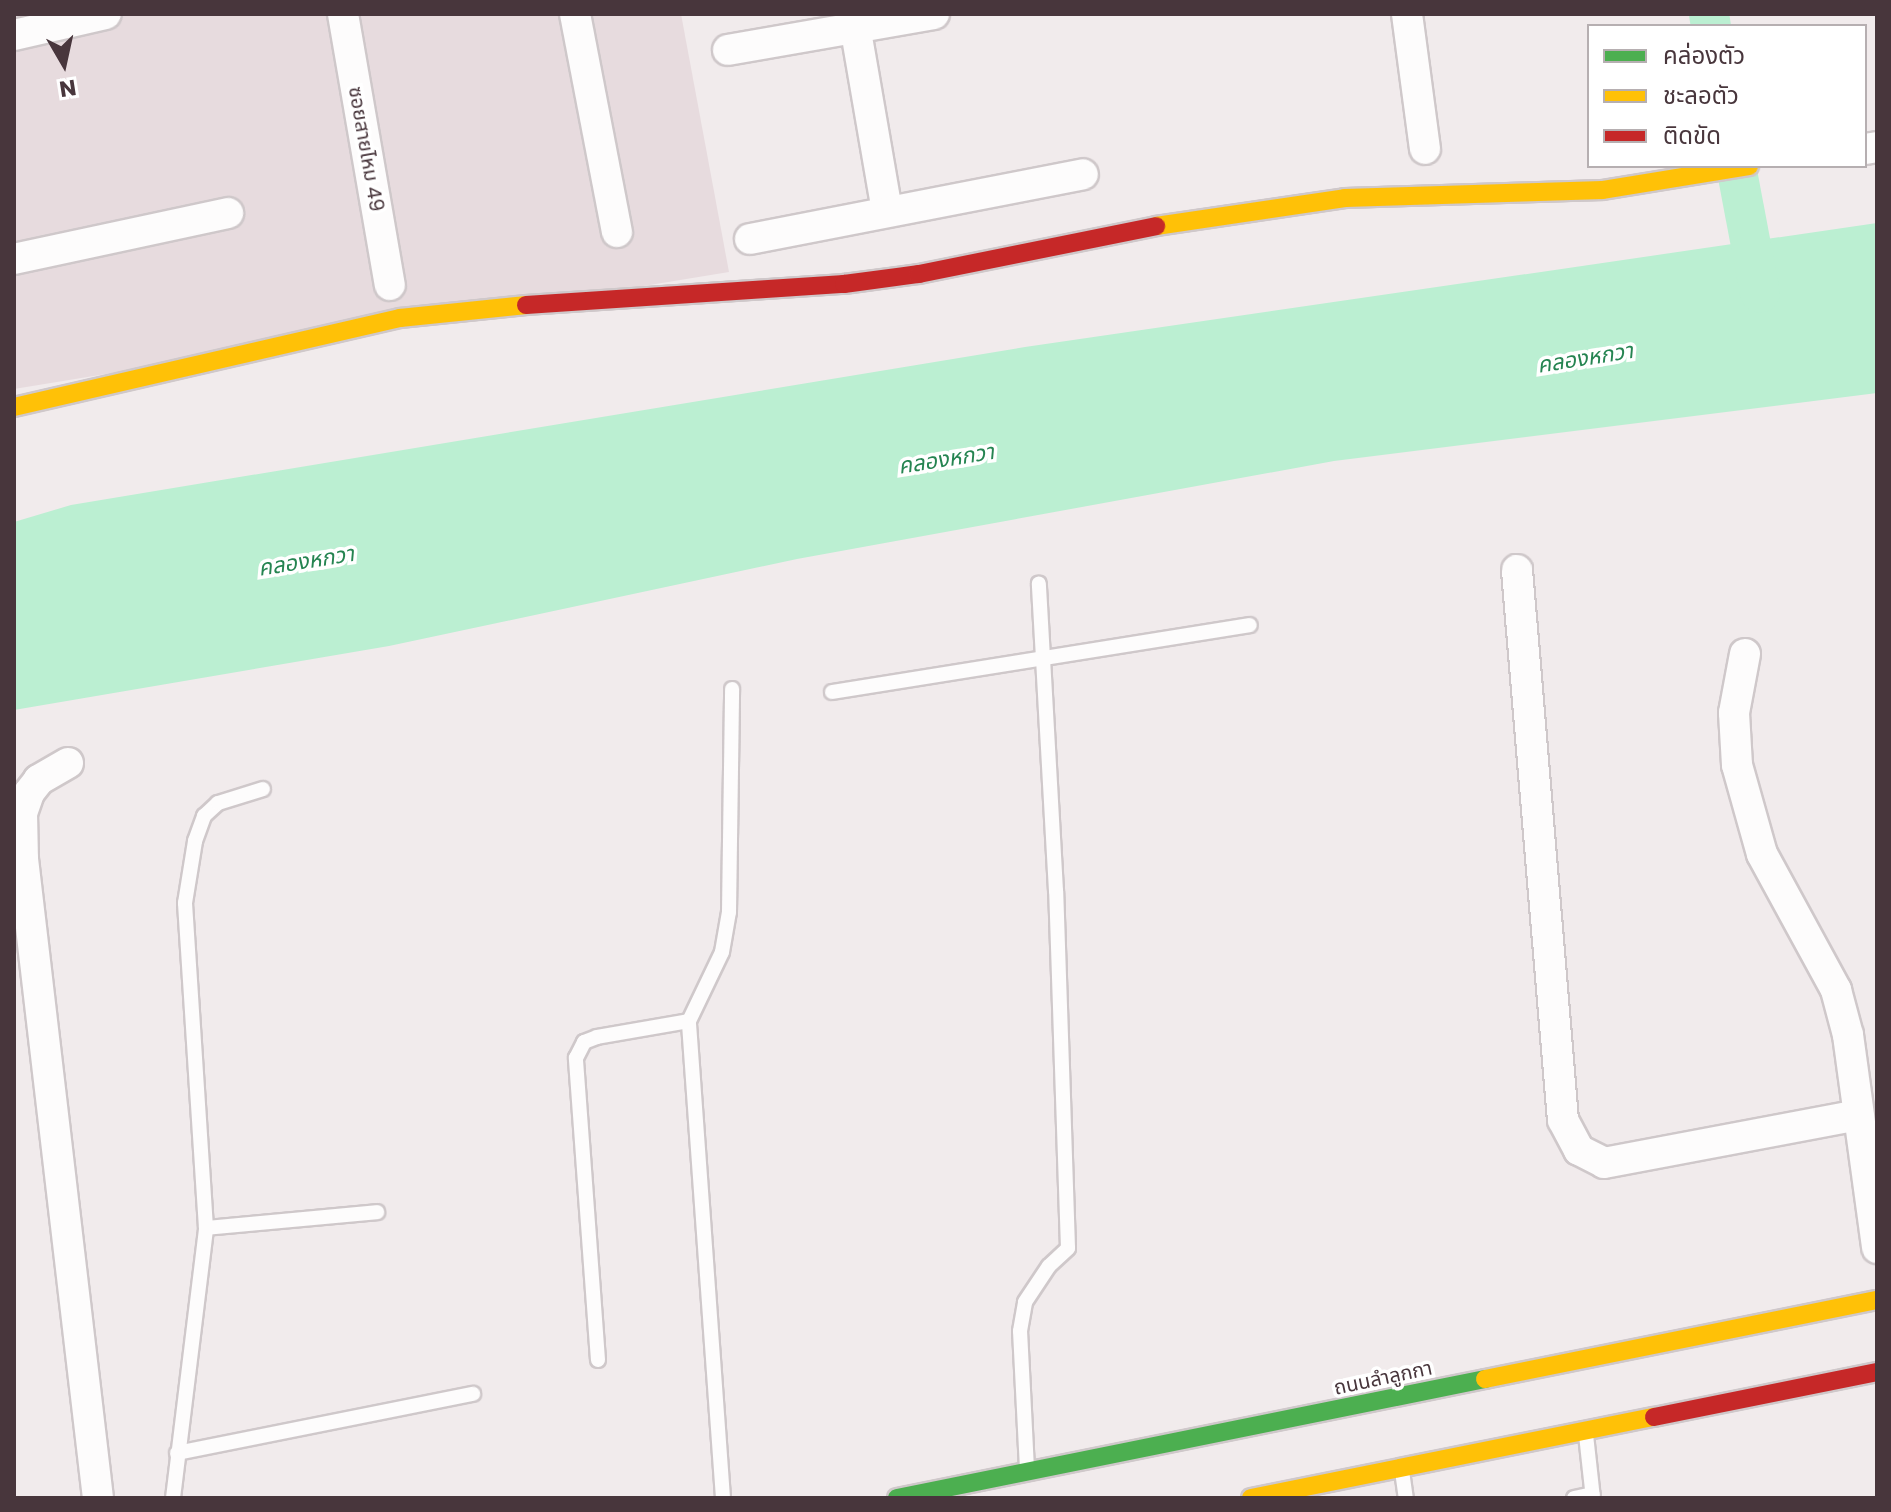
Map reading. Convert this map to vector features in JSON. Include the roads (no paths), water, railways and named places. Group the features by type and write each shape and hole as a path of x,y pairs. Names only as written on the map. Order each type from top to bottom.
{"street":[{"path":"14,35 106,14"},
{"name":"ซอยสายไหม 49","path":"343,14 390,285"},
{"path":"575,14 617,232"},
{"path":"728,50 854,21 934,14"},
{"path":"1407,14 1425,149"},
{"path":"854,21 887,211"},
{"path":"14,407 400,318 484,308 844,284 919,274 1149,227 1345,198 1603,190 1737,168"},
{"path":"750,239 1083,174"},
{"path":"14,259 228,213"},
{"path":"1517,570 1563,1120 1579,1150 1604,1163 1859,1115"},
{"path":"1745,654 1734,713 1737,765 1762,854 1836,990 1848,1035 1877,1248"},
{"path":"68,763 39,780 29,793 22,813 23,859 98,1498"},
{"name":"ถนนลำลูกกา","path":"897,1498 1877,1300"},
{"path":"1251,1498 1877,1372"}],"lane":[{"path":"1027,1473 1020,1331 1025,1302 1049,1266 1068,1248 1046,658 1039,583"},
{"path":"832,692 1250,625"},
{"path":"723,1498 689,1021 722,952 729,912 732,689"},
{"path":"173,1498 206,1228 185,903 195,841 204,816 218,803 263,789"},
{"path":"598,1360 576,1058 584,1042 597,1037 689,1021"},
{"path":"206,1228 377,1212"},
{"path":"177,1453 473,1394"},
{"path":"1574,1498 1593,1496 1586,1431"},
{"path":"1402,1468 1406,1498"}],"water":[{"name":"คลองหกวา","path":"1877,223 1877,393 1334,461 797,559 389,646 14,710 14,522 71,505 1025,347"}],"waterway":[{"path":"1709,14 1711,24"},
{"path":"1736,168 1760,293"}]}
